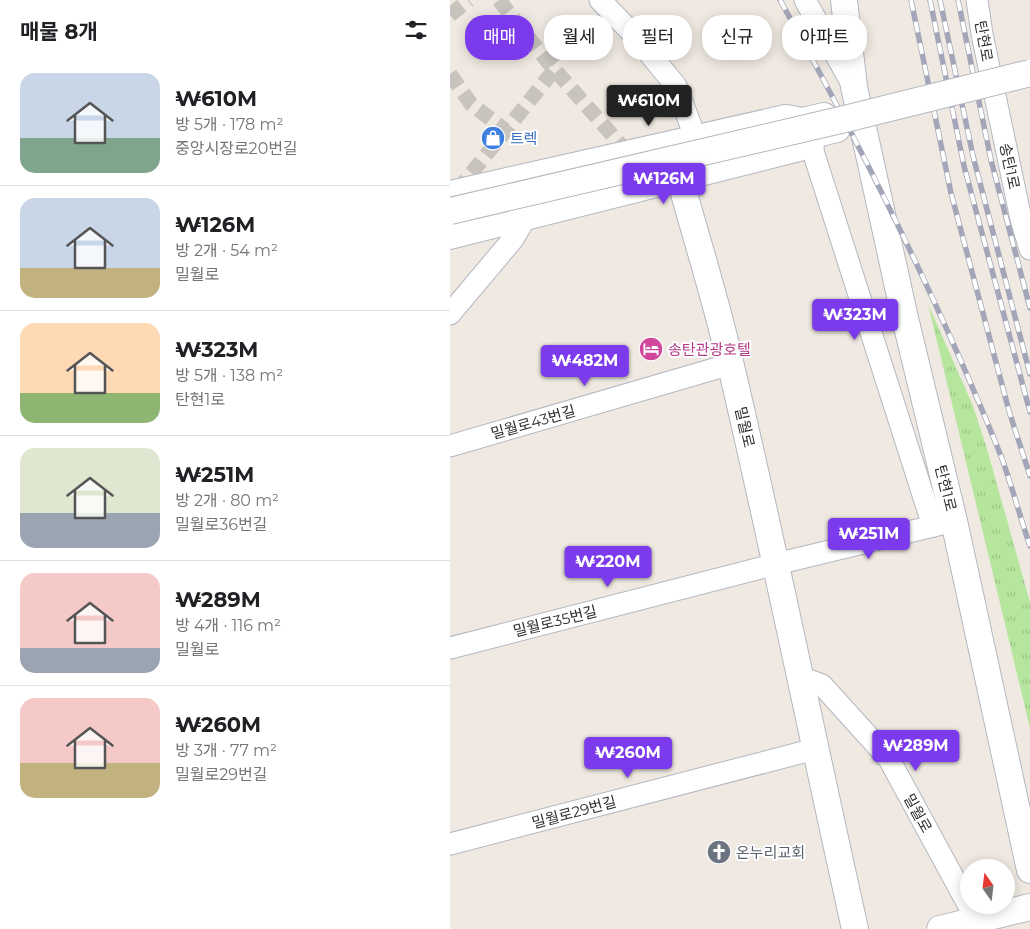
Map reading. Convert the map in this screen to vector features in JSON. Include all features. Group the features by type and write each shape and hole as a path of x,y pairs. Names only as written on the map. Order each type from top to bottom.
{"street":[{"path":"600,0 636,37 676,86 696,139"},
{"path":"804,0 858,106"},
{"name":"탄현1로","path":"844,0 858,106 904,314 943,524 1030,870"},
{"name":"탄현로","path":"978,0 982,34 992,83"},
{"path":"450,211 839,120 1030,73"},
{"name":"송탄1로","path":"992,83 1021,219 1030,249"},
{"path":"450,194 786,118 803,121 858,106"},
{"path":"858,106 808,136 943,524"},
{"path":"450,236 811,145"},
{"name":"밀월로","path":"680,179 731,364 855,929"},
{"path":"450,314 513,239 526,217"},
{"name":"밀월로43번길","path":"453,441 731,364"},
{"name":"밀월로35번길","path":"450,648 776,564 943,524"},
{"name":"밀월로","path":"801,678 822,685 889,759 977,921"},
{"name":"밀월로29번길","path":"450,844 815,749"},
{"path":"940,929 1030,907"}],"green space":[{"path":"928,304 973,406 1030,602 1030,728"}],"tunnel":[{"path":"450,15 469,0"},
{"path":"499,0 547,61 628,153"},
{"path":"547,61 607,6"},
{"path":"457,191 555,69"},
{"path":"450,74 471,104 505,130"}],"railway":[{"path":"780,0 869,168 925,282 977,397 1001,456 1030,546"},
{"path":"911,0 951,193 1009,411 1030,476"},
{"path":"930,0 964,166 1030,412"},
{"path":"940,0 973,156 1030,374"},
{"path":"958,0 991,160 1030,308"}],"place":[{"name":"트렉","path":"493,138"},
{"name":"송탄관광호텔","path":"651,349"},
{"name":"온누리교회","path":"719,852"}]}
